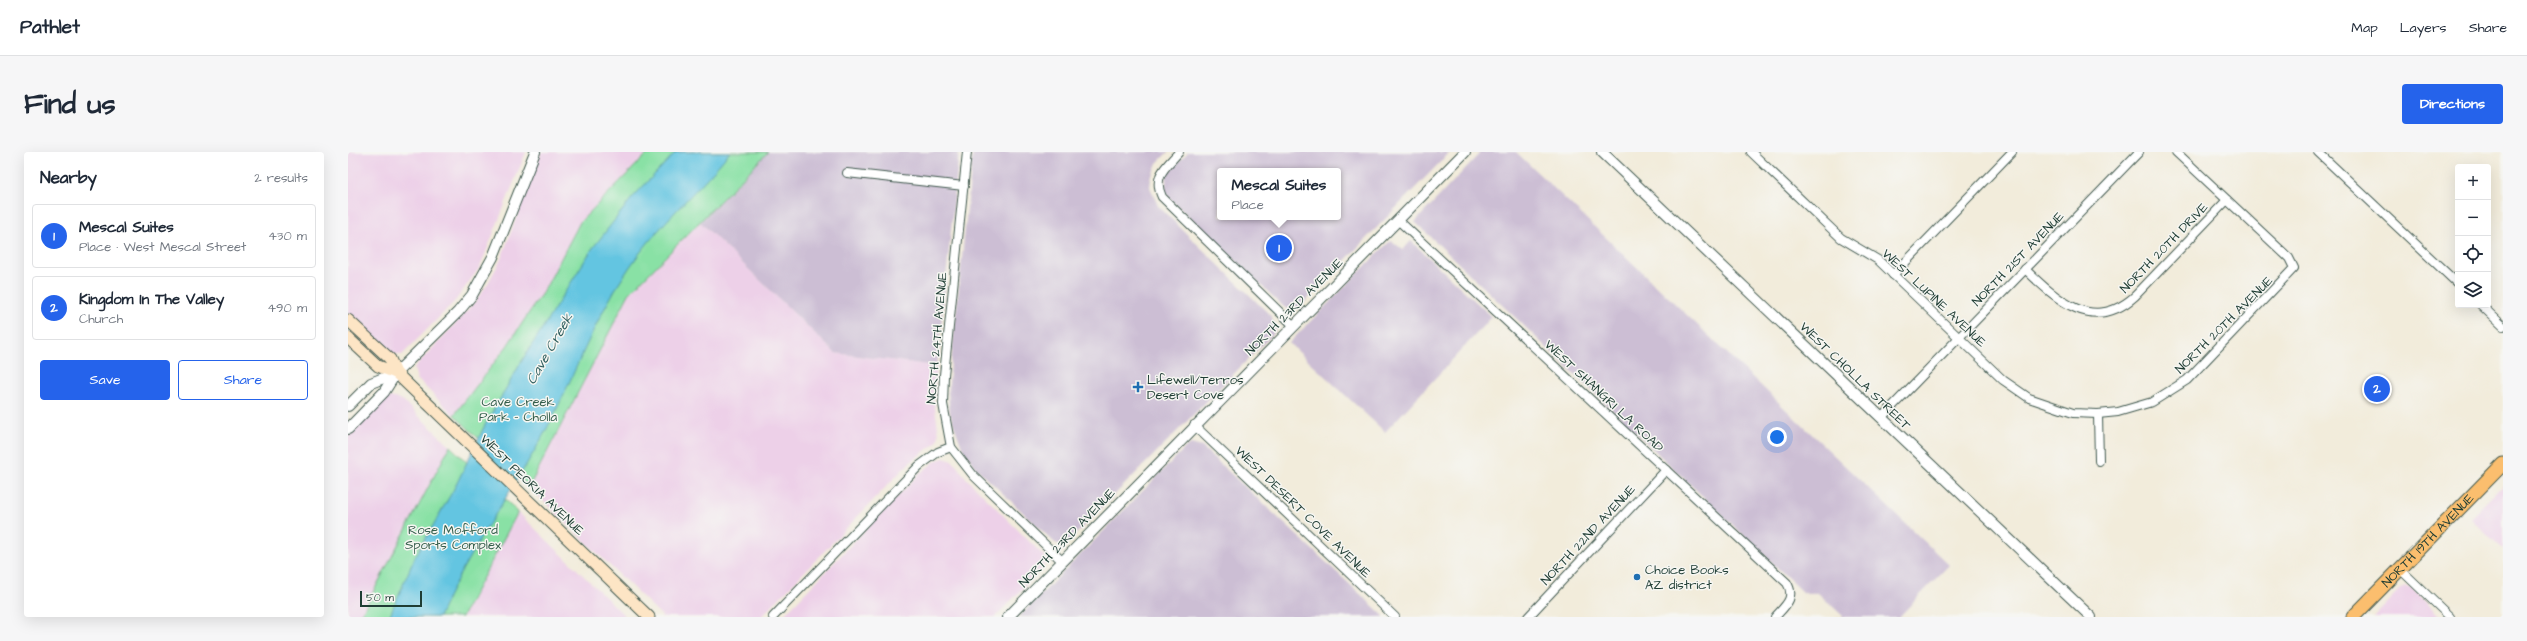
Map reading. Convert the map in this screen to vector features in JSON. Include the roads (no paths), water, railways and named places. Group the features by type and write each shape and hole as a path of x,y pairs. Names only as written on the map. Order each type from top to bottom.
{"main road":[{"name":"WEST PEORIA AVENUE","path":"348,320 390,360 396,373 649,617"},
{"name":"WEST PEORIA AVENUE","path":"348,338 378,366 396,373"},
{"name":"NORTH 19TH AVENUE","path":"2353,617 2503,464"}],"street":[{"path":"348,429 384,392 396,373 458,312 483,277 535,152"},
{"name":"NORTH 24TH AVENUE","path":"951,447 943,404 944,375 967,152"},
{"path":"1179,152 1162,172 1158,188 1170,207 1294,326"},
{"name":"NORTH 23RD AVENUE","path":"1008,617 1194,425 1294,326 1465,152"},
{"name":"WEST CHOLLA STREET","path":"1602,152 2091,617"},
{"name":"WEST LUPINE AVENUE","path":"1751,152 1841,238 1878,260 2003,380 2029,398 2072,413 2098,414"},
{"path":"1893,275 2012,152"},
{"name":"NORTH 21ST AVENUE","path":"1881,418 2139,152"},
{"path":"2176,152 2227,200"},
{"path":"2318,152 2455,281"},
{"path":"847,173 964,186"},
{"name":"NORTH 20TH DRIVE","path":"2025,270 2065,305 2091,313 2118,308 2127,304 2227,200"},
{"name":"NORTH 20TH AVENUE","path":"2098,414 2142,407 2170,393 2187,380 2294,268 2289,258 2227,200"},
{"name":"WEST SHANGRI LA ROAD","path":"1398,220 1787,583 1792,591 1790,600 1774,617"},
{"path":"2484,308 2503,326"},
{"path":"348,406 372,383 396,373"},
{"path":"2098,414 2099,461"},
{"name":"WEST DESERT COVE AVENUE","path":"1194,425 1395,617"},
{"path":"773,617 919,466 938,452 951,447 973,475 1062,561"},
{"name":"NORTH 22ND AVENUE","path":"1528,617 1666,470"},
{"path":"2400,569 2450,617"}],"water":[{"name":"Cave Creek","path":"676,152 730,152 652,237 615,289 591,335 547,428 523,471 484,532 460,574 439,617 389,617 415,557 455,487 485,425 523,359 592,249 632,198"}],"place":[{"name":"Mescal Suites","path":"1279,248"},
{"name":"Lifewell/Terros Desert Cove","path":"1138,387"},
{"name":"Kingdom In The Valley","path":"2377,389"},
{"name":"Choice Books AZ district","path":"1637,577"}],"park label":[{"name":"Cave Creek Park - Cholla","path":"518,410"},
{"name":"Rose Mofford Sports Complex","path":"453,538"}]}
